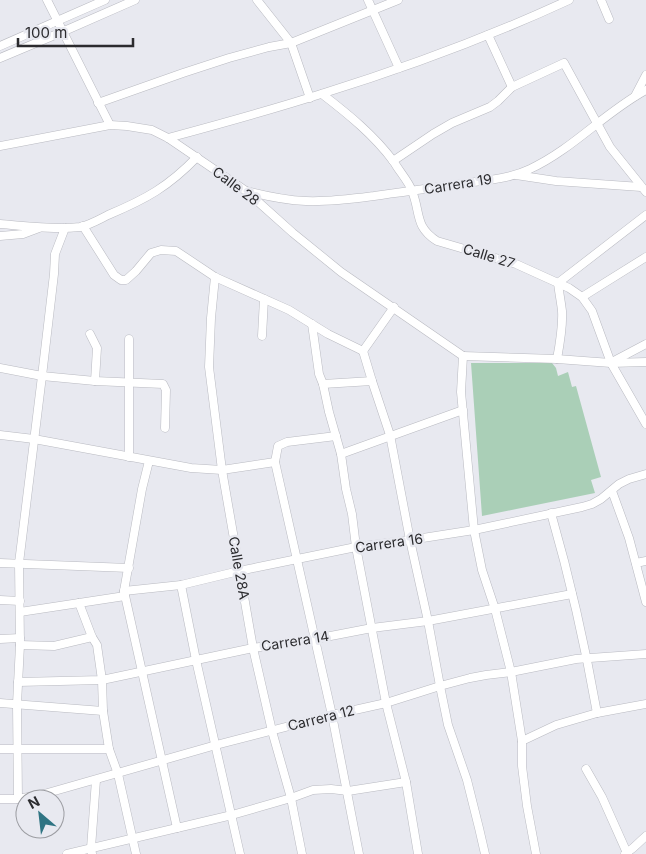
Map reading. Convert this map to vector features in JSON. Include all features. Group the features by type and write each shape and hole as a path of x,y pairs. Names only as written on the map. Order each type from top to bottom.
{"street":[{"path":"47,0 110,125"},
{"path":"0,46 105,0"},
{"path":"0,57 62,32 125,2 135,0"},
{"path":"257,0 291,43 310,98"},
{"path":"368,0 399,68"},
{"path":"98,103 183,72 268,47 291,43 398,0"},
{"path":"168,138 310,98 399,68 488,35 569,0"},
{"path":"601,0 609,19"},
{"path":"488,35 512,87"},
{"path":"393,161 452,123 490,107 512,87 564,62 610,147 643,190"},
{"path":"635,96 646,75"},
{"name":"Carrera 19","path":"246,191 275,198 336,201 514,175 550,158 646,90"},
{"name":"Calle 27","path":"322,94 348,114 393,161 412,191 422,228 428,235 437,241 516,264 570,288 582,297 592,311 611,362 646,424"},
{"name":"Calle 28","path":"0,146 110,125 152,130 168,138 246,191 341,272 463,356"},
{"path":"0,224 65,228 83,226 135,204 154,193 174,180 197,157"},
{"path":"514,175 643,190"},
{"path":"557,359 562,327 558,283 646,215"},
{"path":"83,226 114,275 121,280 126,280 151,253 161,250 176,251 215,276 289,310 345,343 363,350"},
{"path":"0,236 30,232 42,227"},
{"path":"18,789 19,563 56,249 65,228"},
{"path":"582,297 646,257"},
{"name":"Calle 28A","path":"215,276 209,366 222,470 253,648 302,854"},
{"path":"262,336 264,299"},
{"path":"363,350 394,307"},
{"path":"312,324 318,374 323,384 341,454 356,547 386,703 406,782 418,854"},
{"path":"90,334 97,348 95,381"},
{"path":"129,339 129,457"},
{"path":"611,362 646,344"},
{"path":"363,350 390,435 448,725 467,780 485,854"},
{"path":"536,854 522,766 522,741 511,672 495,609 482,570 474,530 463,410 463,356 646,362"},
{"path":"0,368 42,376 163,384 166,390 165,428"},
{"path":"323,384 372,382"},
{"path":"341,454 463,410"},
{"path":"0,435 34,439 191,468 222,470 275,462"},
{"path":"336,436 287,442 278,446 275,462 332,715 359,854"},
{"path":"149,461 142,490 124,594 177,828"},
{"name":"Carrera 16","path":"20,612 181,585 356,547 474,530 592,504 602,499 619,484 646,474"},
{"path":"612,491 629,538 646,602"},
{"path":"551,513 587,658 596,713"},
{"path":"636,563 646,561"},
{"path":"0,563 128,568"},
{"path":"181,585 240,854"},
{"name":"Carrera 14","path":"18,682 102,680 253,648 372,628 428,621 572,594"},
{"path":"0,600 20,601"},
{"path":"79,603 96,645 102,680 103,711 109,749 118,774 136,854"},
{"path":"0,639 54,646 92,637"},
{"name":"Carrera 12","path":"63,789 216,745 386,703 440,686 486,675 576,659 646,654"},
{"path":"0,703 103,711"},
{"path":"522,741 556,725 596,713 646,704"},
{"path":"0,750 109,749"},
{"path":"586,769 602,797 626,853 646,836"},
{"path":"92,851 96,780"},
{"path":"67,854 92,851 132,839 232,815 313,790 331,789 348,791 406,782"},
{"name":"Carrera 12","path":"0,799 15,799"}],"green space":[{"path":"471,363 552,363 556,368 558,376 568,372 572,387 576,386 601,477 591,480 595,493 482,516"}]}
